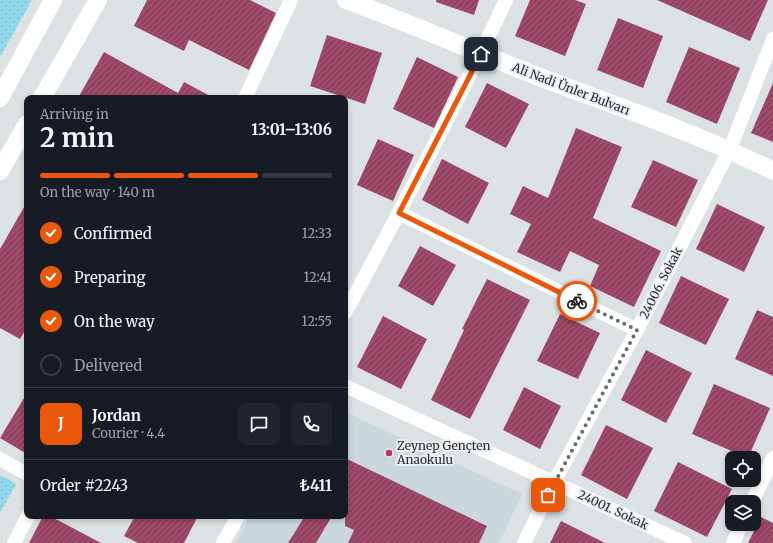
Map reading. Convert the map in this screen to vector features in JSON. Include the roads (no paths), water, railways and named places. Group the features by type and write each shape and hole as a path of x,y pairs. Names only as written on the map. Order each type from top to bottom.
{"street":[{"path":"0,98 53,0"},
{"path":"44,95 98,0"},
{"path":"246,95 291,0"},
{"name":"Ali Nadi Ünler Bulvarı","path":"346,0 481,54 730,149 773,171"},
{"path":"348,307 399,213 481,54 506,0"},
{"name":"24006. Sokak","path":"524,543 554,482 637,330 730,149 773,39"},
{"path":"0,171 24,129"},
{"path":"399,213 637,330"},
{"name":"24001. Sokak","path":"348,387 685,543"},
{"path":"755,495 773,458"},
{"path":"0,459 24,472"},
{"path":"14,543 26,519"},
{"path":"223,543 236,519"},
{"path":"732,543 738,531"}],"place":[{"name":"Zeynep Gençten Anaokulu","path":"389,453"}]}
